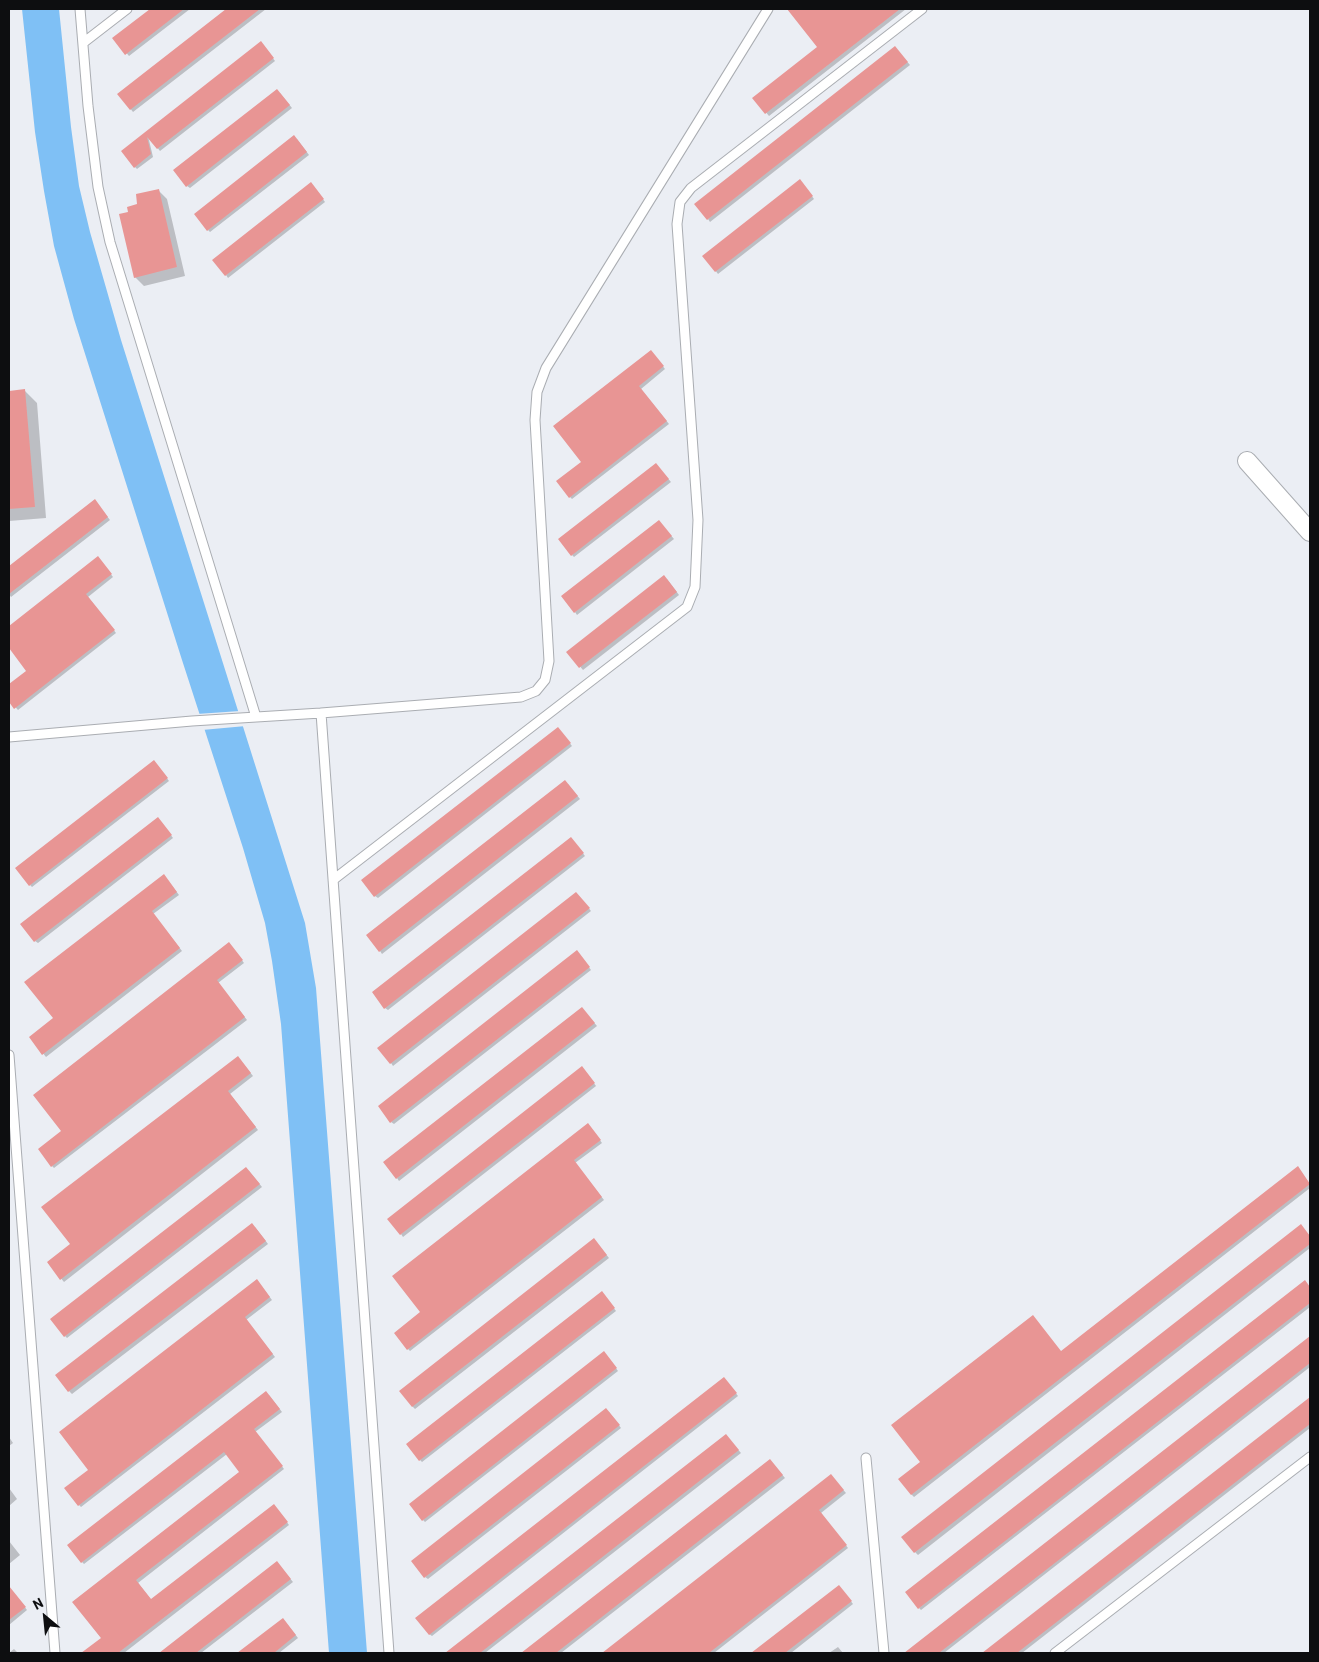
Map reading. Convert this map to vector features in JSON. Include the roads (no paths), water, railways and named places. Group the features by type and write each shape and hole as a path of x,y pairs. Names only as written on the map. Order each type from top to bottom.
{"street":[{"path":"1247,461 1310,532"}],"lane":[{"path":"80,9 88,106 97,178 110,242 256,717"},
{"path":"83,43 127,9"},
{"path":"9,737 192,721 521,697 536,691 545,680 548,661 535,420 537,392 546,368 768,9"},
{"path":"333,880 687,607 695,586 698,520 677,224 680,202 691,188 922,9"},
{"path":"321,713 389,1653"},
{"path":"9,1055 55,1653"},
{"path":"1055,1653 1310,1457"},
{"path":"866,1458 884,1653"}],"water":[{"path":"22,9 59,9 79,186 90,232 121,340 305,923 316,988 367,1653 329,1653 281,1024 265,923 243,848 74,319 54,246 35,132"}]}
